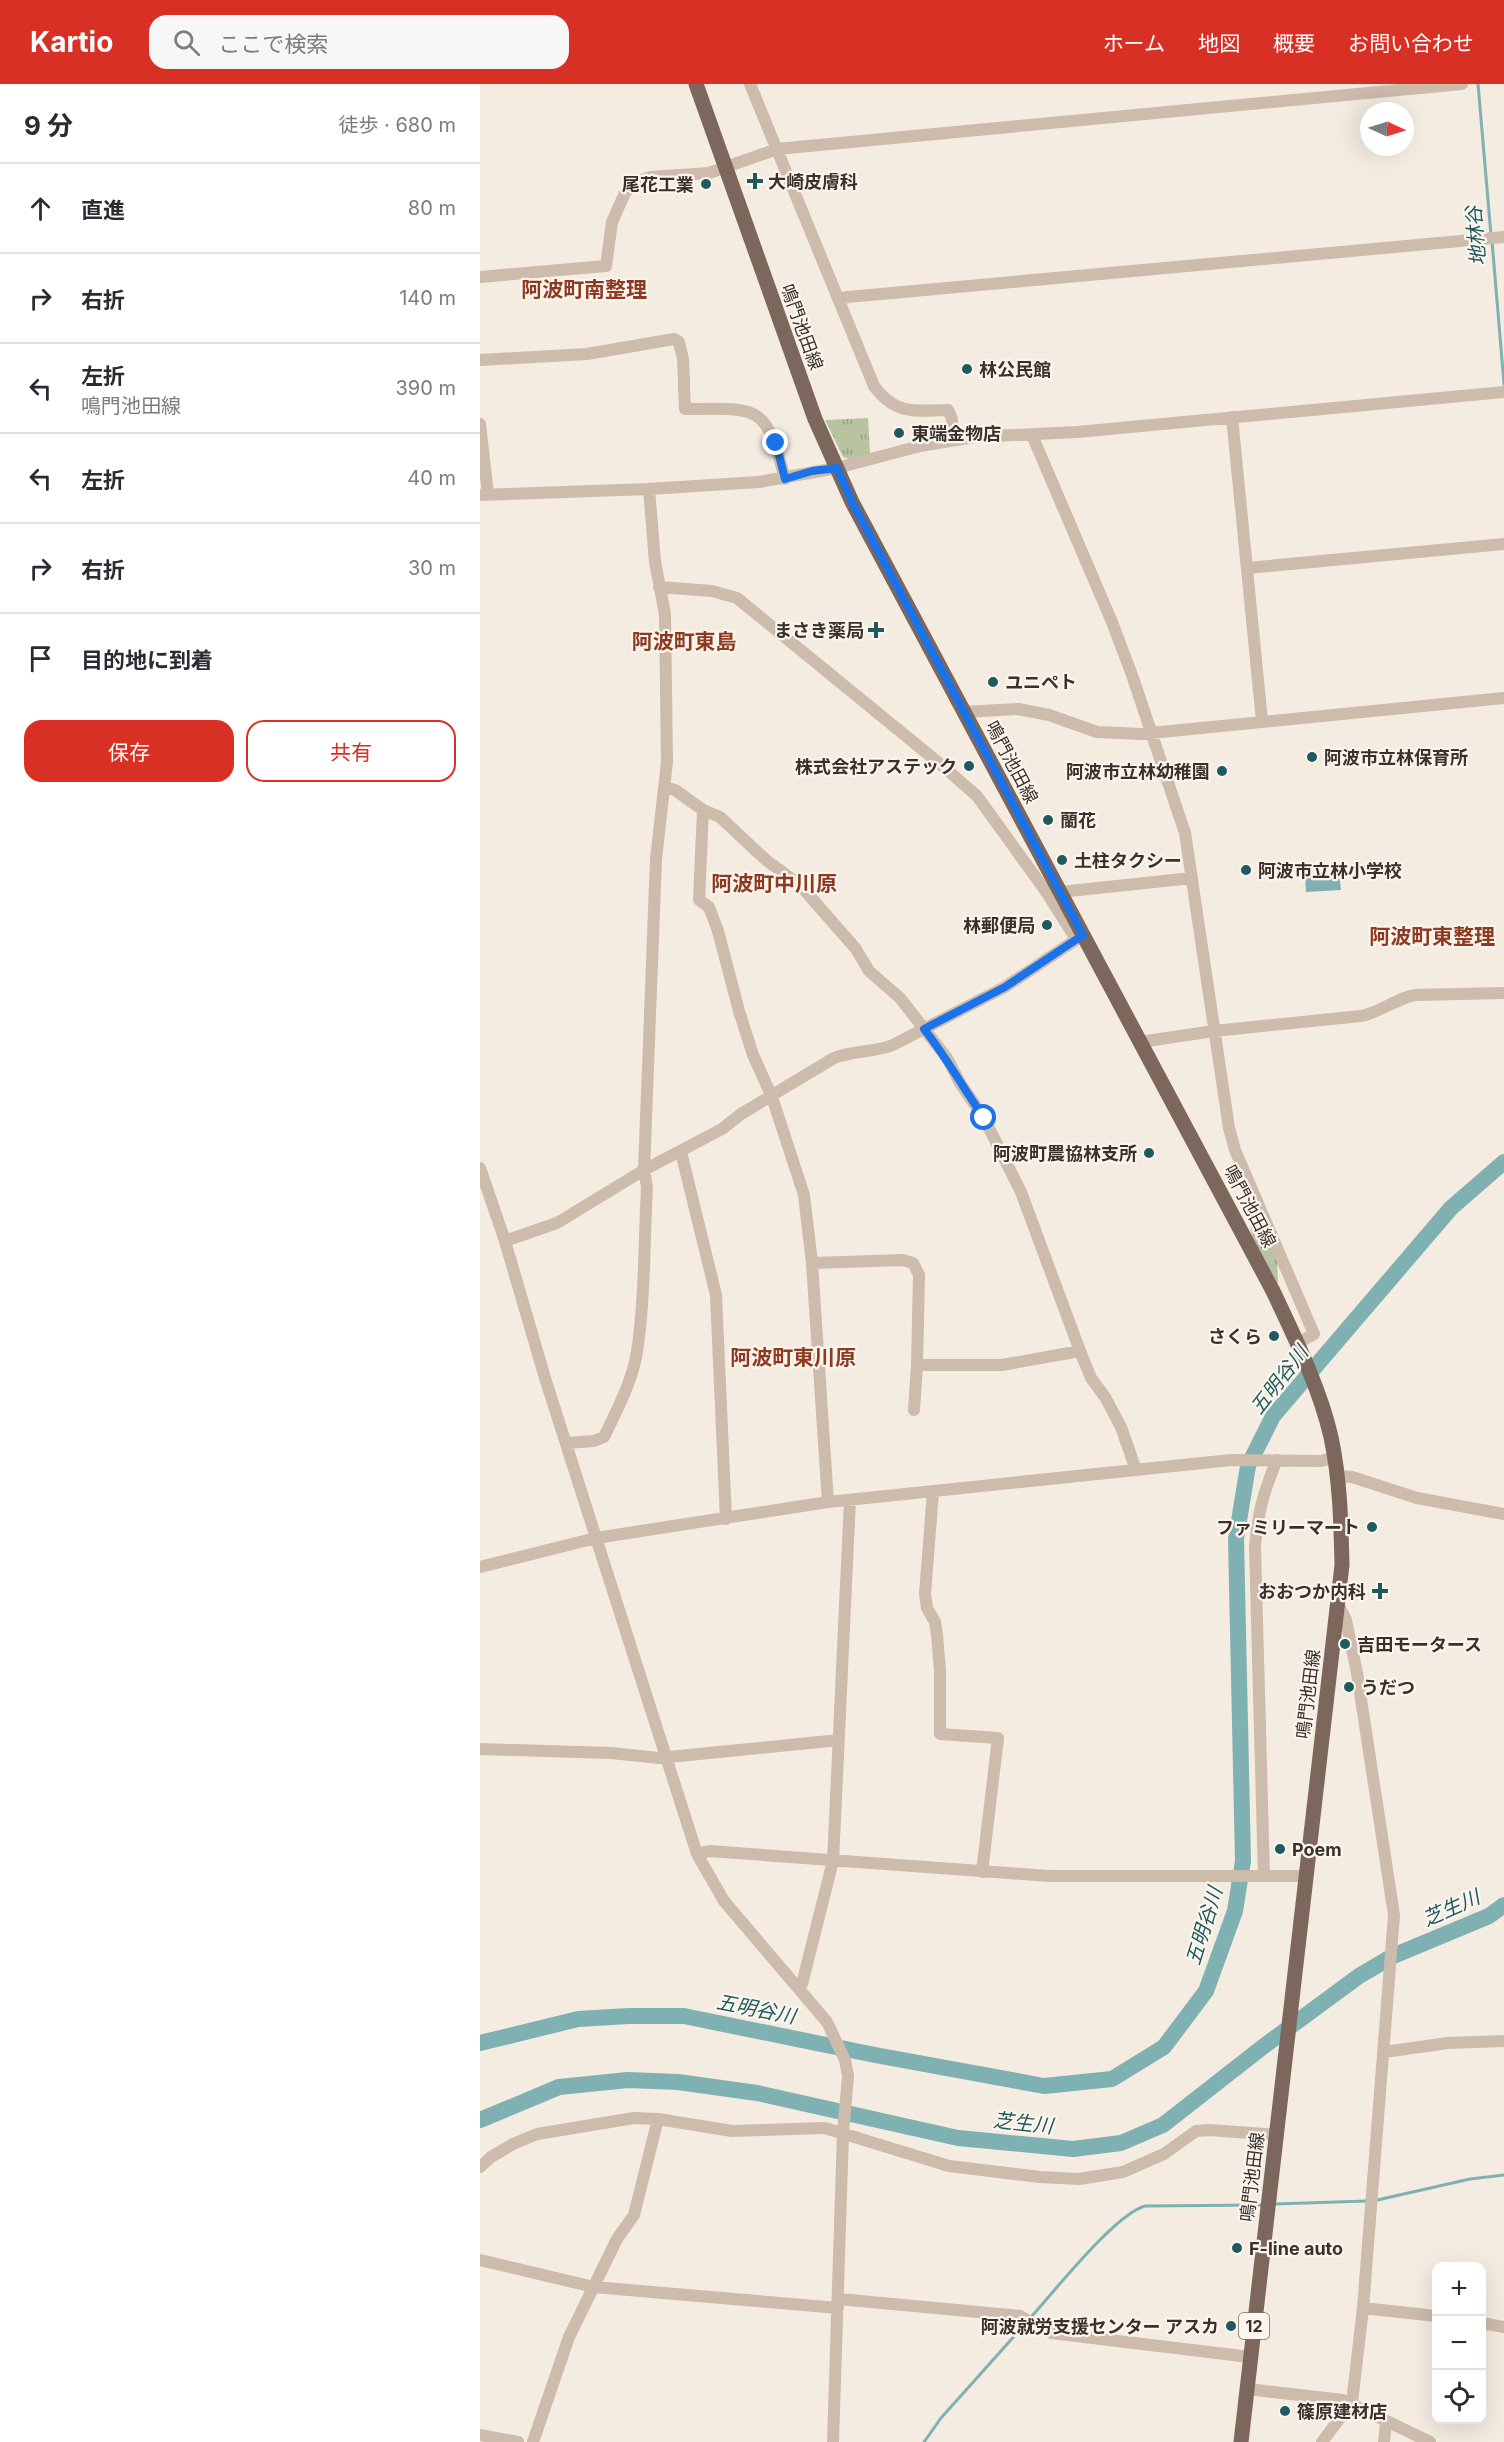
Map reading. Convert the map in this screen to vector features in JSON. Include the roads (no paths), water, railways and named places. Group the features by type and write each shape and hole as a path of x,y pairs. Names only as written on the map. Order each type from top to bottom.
{"main road":[{"name":"鳴門池田線","path":"696,84 799,375 852,502 1060,892 1079,937 1140,1042 1273,1291 1300,1349 1330,1434 1337,1476 1342,1565 1240,2442"}],"street":[{"path":"750,84 874,386 884,400 898,408 911,411 948,410 952,419 953,440"},
{"path":"480,277 606,266 612,222 625,193 634,183 651,177 709,173 726,169 777,149 1462,84"},
{"path":"838,299 1496,238"},
{"path":"480,360 587,354 674,339 679,342 683,359 685,409 741,409 757,414 768,426 776,443 785,479"},
{"path":"480,424 484,494 649,489 785,479 953,440 1032,435 1503,392"},
{"path":"1232,417 1262,721"},
{"path":"1032,435 1112,622 1185,834 1229,1128 1235,1150 1314,1334 1300,1349"},
{"path":"567,1443 594,1442 604,1437 626,1391 637,1353 647,1187 644,1170 656,859 665,787 667,648 665,614 659,587 649,489"},
{"path":"1247,568 1504,544"},
{"path":"505,1241 557,1223 644,1170 681,1152 834,1058 851,1052 875,1052 1005,987 1079,937 977,796 945,768 737,598 712,591 659,587"},
{"path":"963,711 1018,709 1049,716 1097,732 1117,735 1504,698"},
{"path":"665,787 675,789 703,810 720,817 766,860 800,885 856,950 869,971 900,998 947,1058 960,1083 984,1118 1021,1192 1091,1378 1105,1397 1121,1427 1136,1470"},
{"path":"703,810 699,900 709,907 718,931 753,1055 772,1097 804,1195 812,1263 828,1502"},
{"path":"1060,892 1192,878"},
{"path":"1140,1042 1214,1031 1361,1016 1377,1012 1402,998 1415,995 1504,993"},
{"path":"681,1152 716,1295 726,1519"},
{"path":"480,1168 505,1241 545,1378 697,1854 724,1901 827,2022 845,2060 848,2076 843,2128 833,2442"},
{"path":"812,1263 903,1260 913,1263 919,1275 914,1410"},
{"path":"917,1365 1002,1365 1080,1351"},
{"path":"480,1567 596,1538 828,1502 1240,1460 1321,1461 1335,1457"},
{"path":"1262,1876 1255,1547 1261,1502 1275,1460"},
{"path":"1337,1476 1352,1477 1417,1498 1504,1514"},
{"path":"933,1492 925,1594 927,1608 935,1622 937,1635 940,1670 940,1734 998,1738 982,1872"},
{"path":"799,1988 802,1984 833,1861 850,1500"},
{"path":"1322,2442 1352,2402 1363,2308 1394,1915 1357,1673 1346,1620 1338,1604"},
{"path":"480,1749 666,1757 839,1740"},
{"path":"697,1854 709,1851 1049,1876 1306,1876"},
{"path":"1384,2052 1448,2043 1504,2041"},
{"path":"480,2167 491,2157 513,2144 548,2132 634,2118 658,2119 732,2131 843,2128 876,2146 949,2166 1040,2177 1079,2179 1123,2172 1164,2154 1196,2131 1277,2135"},
{"path":"533,2442 535,2430 569,2337 617,2239 634,2215 658,2119"},
{"path":"480,2260 594,2287 949,2308 1020,2316 1051,2333 1250,2357"},
{"path":"1363,2308 1432,2315"},
{"path":"1486,2324 1504,2327"},
{"path":"1247,2389 1352,2402 1386,2422 1430,2442"},
{"path":"1384,2442 1386,2422"},
{"path":"480,2435 518,2442"}],"water":[{"path":"1339,873 1341,890 1306,892 1305,876"}],"waterway":[{"name":"地林谷","path":"1478,84 1491,235"},
{"name":"地林谷","path":"1492,241 1504,384"},
{"name":"五明谷川","path":"480,2043 578,2019 684,2016 875,2055 1044,2086 1112,2079 1164,2047 1206,1991 1235,1911 1243,1861 1236,1539 1248,1466 1273,1416 1451,1208 1504,1162"},
{"name":"芝生川","path":"480,2120 559,2087 628,2080 678,2082 757,2093 958,2138 1073,2149 1121,2143 1163,2125 1359,1976 1393,1956 1489,1916 1504,1905"},
{"path":"1373,2201 1470,2179 1504,2175"},
{"path":"1275,2204 1367,2201"},
{"path":"1031,2317 1102,2238 1132,2212 1145,2206 1262,2205"},
{"path":"924,2442 941,2418 1027,2322"}],"place":[{"name":"大崎皮膚科","path":"755,181"},
{"name":"尾花工業","path":"706,184"},
{"name":"林公民館","path":"967,369"},
{"name":"東端金物店","path":"899,433"},
{"name":"まさき薬局","path":"876,630"},
{"name":"ユニペト","path":"993,682"},
{"name":"阿波市立林保育所","path":"1312,757"},
{"name":"株式会社アステック","path":"969,766"},
{"name":"阿波市立林幼稚園","path":"1222,771"},
{"name":"蘭花","path":"1048,820"},
{"name":"土柱タクシー","path":"1062,860"},
{"name":"阿波市立林小学校","path":"1246,870"},
{"name":"林郵便局","path":"1047,925"},
{"name":"阿波町農協林支所","path":"1149,1153"},
{"name":"さくら","path":"1274,1336"},
{"name":"ファミリーマート","path":"1372,1527"},
{"name":"おおつか内科","path":"1380,1591"},
{"name":"吉田モータース","path":"1345,1644"},
{"name":"うだつ","path":"1349,1687"},
{"name":"Poem","path":"1280,1849"},
{"name":"F-line auto","path":"1237,2248"},
{"name":"阿波就労支援センター アスカ","path":"1231,2326"},
{"name":"篠原建材店","path":"1285,2411"}],"district":[{"name":"阿波町南整理","path":"584,289"},
{"name":"阿波町東島","path":"684,641"},
{"name":"阿波町中川原","path":"774,883"},
{"name":"阿波町東整理","path":"1432,936"},
{"name":"阿波町東川原","path":"793,1357"}]}
